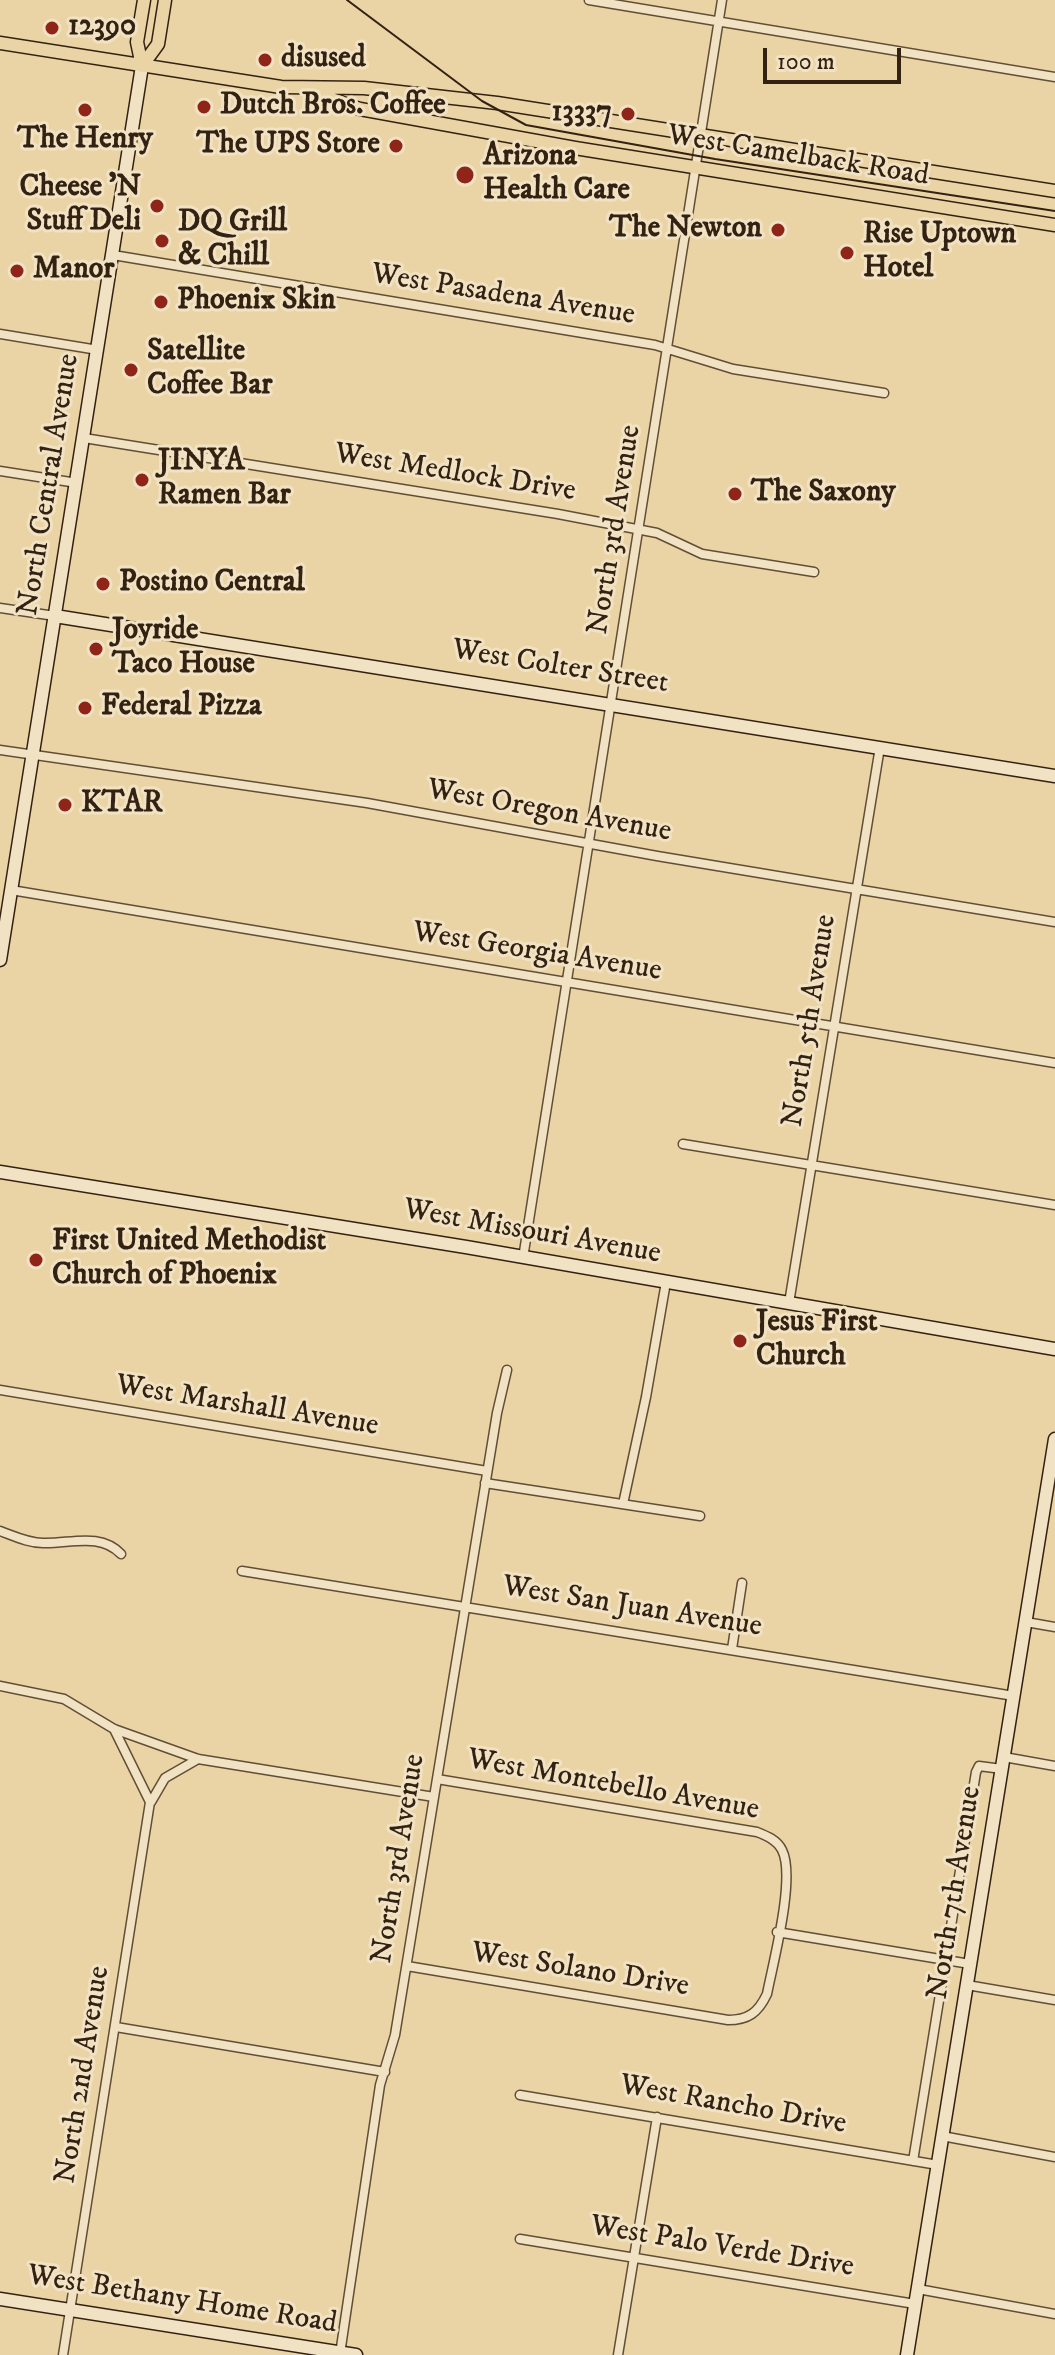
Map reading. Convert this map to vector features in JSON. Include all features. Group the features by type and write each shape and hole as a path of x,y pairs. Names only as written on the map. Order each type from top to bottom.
{"main road":[{"name":"North Central Avenue","path":"0,960 142,66 137,42 144,0"},
{"name":"North Central Avenue","path":"142,66 158,44 165,0"},
{"name":"West Camelback Road","path":"0,43 299,88 364,88 413,93 1055,191"},
{"name":"West Camelback Road","path":"299,88 375,111 697,169 1055,225"},
{"path":"375,111 384,101 413,93"},
{"name":"West Colter Street","path":"55,616 611,702 1055,776"},
{"name":"West Missouri Avenue","path":"0,1172 1055,1349"},
{"name":"North 7th Avenue","path":"907,2355 1026,1622 1051,1486 1055,1439"},
{"name":"West Bethany Home Road","path":"0,2299 356,2355"}],"street":[{"path":"589,0 1055,77"},
{"name":"North 3rd Avenue","path":"523,1258 638,529 670,348 722,0"},
{"name":"West Pasadena Avenue","path":"113,255 670,348 733,369 884,393"},
{"path":"0,334 98,350"},
{"name":"West Medlock Drive","path":"84,438 638,529 657,533 702,554 814,572"},
{"path":"0,471 77,483"},
{"path":"1,608 55,616"},
{"name":"North 5th Avenue","path":"789,1303 880,747"},
{"name":"West Oregon Avenue","path":"0,750 367,803 1055,922"},
{"name":"West Georgia Avenue","path":"11,890 1055,1063"},
{"path":"683,1144 1055,1205"},
{"path":"623,1504 666,1282"},
{"name":"North 3rd Avenue","path":"340,2354 380,2085 392,2053 487,1471 507,1370"},
{"name":"West Marshall Avenue","path":"0,1390 487,1471"},
{"path":"485,1483 700,1516"},
{"path":"0,1531 43,1543 99,1541 113,1545 121,1554"},
{"name":"West San Juan Avenue","path":"242,1571 1014,1696"},
{"path":"732,1649 742,1583"},
{"path":"1026,1622 1055,1627"},
{"name":"West Montebello Avenue","path":"0,1686 64,1699 114,1729 198,1759 434,1797"},
{"path":"114,1729 150,1802"},
{"path":"150,1802 165,1778 198,1759"},
{"path":"913,2161 976,1772 979,1766 1003,1763 1055,1766"},
{"name":"West Montebello Avenue","path":"437,1779 757,1832 779,1844 787,1865 777,1932"},
{"name":"North 2nd Avenue","path":"63,2355 150,1802"},
{"path":"777,1932 970,1964"},
{"name":"West Solano Drive","path":"407,1966 728,2020 746,2019 762,2005 767,1994 777,1932"},
{"path":"967,1985 1055,2000"},
{"path":"116,2027 385,2072"},
{"name":"West Rancho Drive","path":"520,2095 938,2165"},
{"path":"618,2355 657,2117"},
{"path":"942,2136 1055,2157"},
{"name":"West Palo Verde Drive","path":"520,2239 915,2304"},
{"path":"918,2289 1055,2314"}],"tram line":[{"path":"347,0 482,101 526,125 715,159 1055,211"}],"place":[{"name":"12390","path":"52,28"},
{"name":"disused","path":"265,60"},
{"name":"Dutch Bros. Coffee","path":"204,107"},
{"name":"The Henry","path":"85,110"},
{"name":"13337","path":"628,114"},
{"name":"The UPS Store","path":"396,146"},
{"name":"Arizona Health Care","path":"465,175"},
{"name":"Cheese 'N Stuff Deli","path":"157,206"},
{"name":"The Newton","path":"778,230"},
{"name":"DQ Grill & Chill","path":"162,241"},
{"name":"Rise Uptown Hotel","path":"847,253"},
{"name":"Manor","path":"17,271"},
{"name":"Phoenix Skin","path":"161,302"},
{"name":"Satellite Coffee Bar","path":"131,370"},
{"name":"JINYA Ramen Bar","path":"142,480"},
{"name":"The Saxony","path":"735,494"},
{"name":"Postino Central","path":"103,584"},
{"name":"Joyride Taco House","path":"96,649"},
{"name":"Federal Pizza","path":"85,708"},
{"name":"KTAR","path":"65,805"},
{"name":"First United Methodist Church of Phoenix","path":"36,1260"},
{"name":"Jesus First Church","path":"740,1341"}]}
